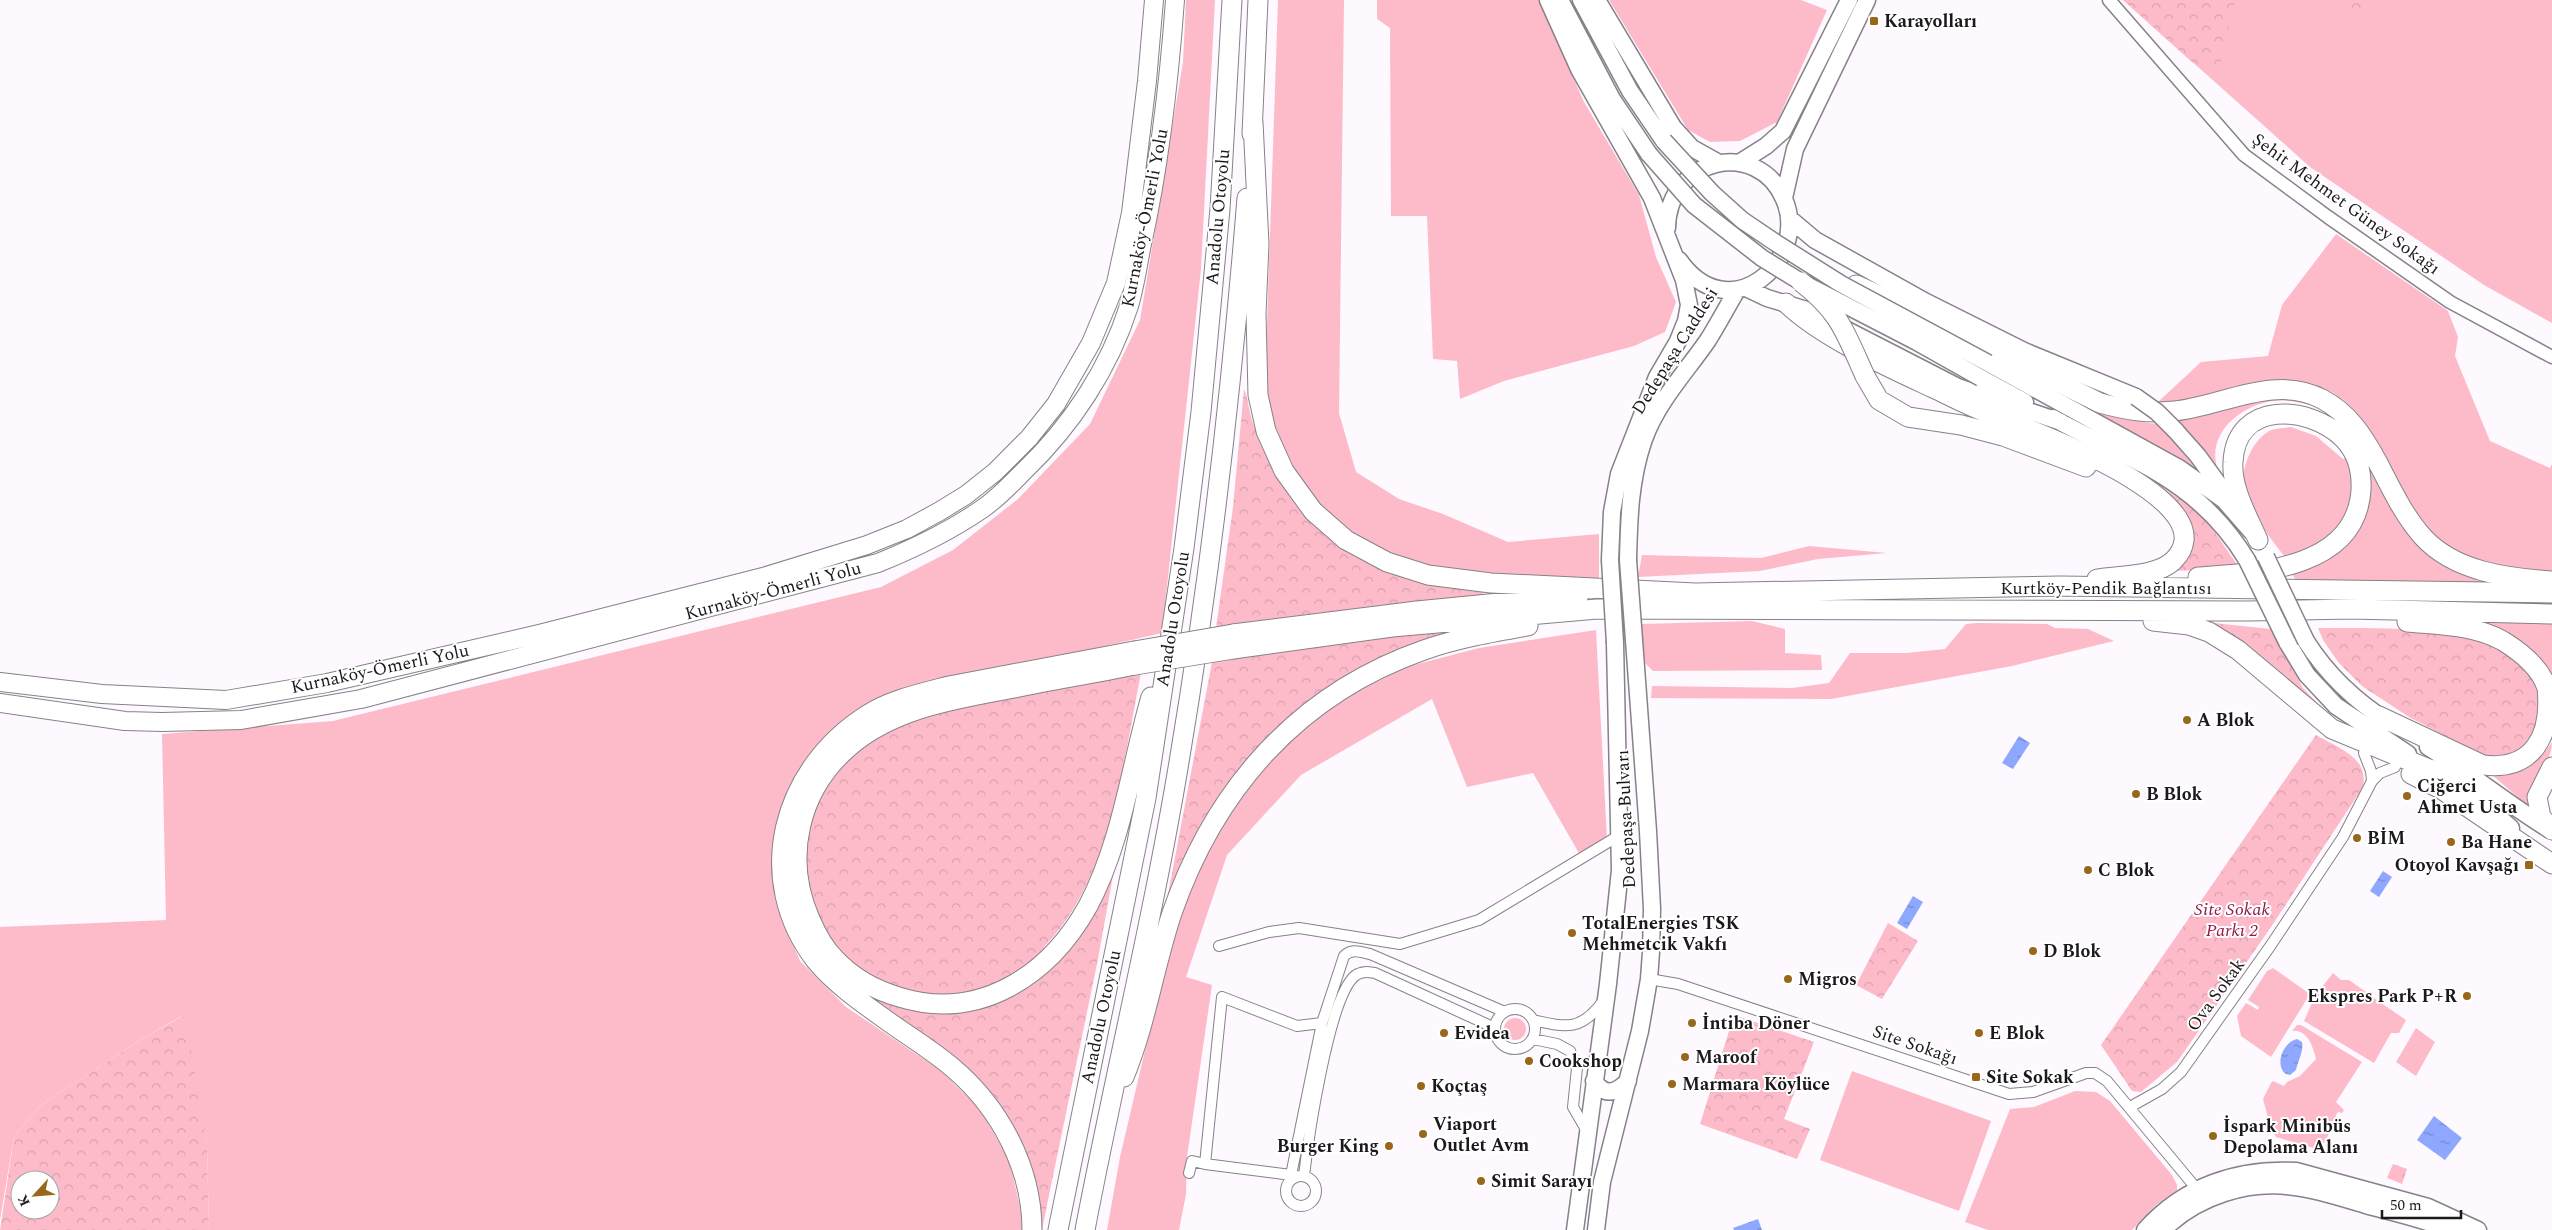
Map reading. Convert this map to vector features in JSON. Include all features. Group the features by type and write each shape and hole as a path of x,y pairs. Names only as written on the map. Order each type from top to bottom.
{"highway":[{"name":"Kurnaköy-Ömerli Yolu","path":"0,682 102,694 226,700 327,683 539,634 763,577 866,545 907,529 940,511 966,495 995,472 1029,438 1056,404 1091,343 1116,283 1131,213 1147,81 1154,0"},
{"name":"Kurnaköy-Ömerli Yolu","path":"0,703 125,721 162,722 241,720 361,699 878,562 946,531 984,508 1041,455 1066,425 1096,380 1114,342 1129,306 1157,176 1169,87 1175,0"},
{"name":"Anadolu Otoyolu","path":"1058,1230 1146,798 1184,548 1199,422 1220,209 1232,0"},
{"name":"Anadolu Otoyolu","path":"1085,1230 1146,938 1180,757 1211,558 1235,338 1253,122 1258,0"},
{"path":"1253,122 1259,244 1256,314 1258,395 1266,431 1275,452 1295,488 1313,511 1334,530 1359,548 1387,562 1428,575 1491,583 1660,590"},
{"path":"1804,260 1927,317 1987,364 2100,403 2144,413 2176,411 2277,390 2300,391 2322,398 2342,412 2356,427 2409,519 2437,550 2475,569 2515,579 2552,581"},
{"path":"1801,282 1821,297 1839,318 1865,376 1879,400 1908,418 1961,425 2003,436 2075,462 2131,486 2160,503 2175,517 2183,531"},
{"path":"1786,303 1802,319 1879,362 1984,412 2038,432 2123,474 2168,506 2179,521 2183,531 2179,552 2164,567 2145,574 2124,574 2061,586"},
{"path":"2125,588 2162,579 2231,575 2297,564 2325,551 2341,537 2352,521 2360,504 2362,480 2359,464 2352,449 2326,425 2292,413 2275,414 2249,425 2240,437 2235,449 2233,463 2235,478 2240,496 2262,548"},
{"name":"Kurtköy-Pendik Bağlantısı","path":"1660,590 1712,592 2061,586 2552,593"},
{"path":"1032,1230 1030,1201 1014,1148 998,1119 980,1095 953,1069 837,982 817,961 806,944 789,908 783,878 781,853 784,825 791,802 815,762 830,744 868,714 919,694 948,686 1134,658 1417,610 1660,590"},
{"name":"Kurtköy-Pendik Bağlantısı","path":"1665,610 1734,608 2249,611 2352,609 2552,614"},
{"path":"1233,641 1597,609 1665,610"},
{"path":"2352,609 2388,620 2475,630 2503,641 2522,654 2535,668 2546,686 2552,710 2549,729 2539,748 2522,762 2498,767 2483,765 2379,716"},
{"path":"1106,1124 1135,1051 1172,915 1191,862 1220,809 1240,781 1281,737 1306,715 1349,685 1399,660 1425,650 1476,636 1545,623 1665,610"},
{"path":"2078,610 2189,626 2209,632 2238,650 2332,729 2441,774"},
{"path":"1134,658 949,700 906,714 875,728 851,745 829,766 812,791 797,835 798,882 804,904 821,940 835,959 872,987 915,1002 955,1005 982,999 1007,989 1040,965 1060,946 1087,907 1113,842 1173,616"},
{"path":"2268,675 2322,729 2364,753 2441,789 2552,864"},
{"path":"2552,767 2537,797 2541,817 2552,831"}],"main road":[{"path":"1548,0 1580,69 1642,176 1667,232 1672,251 1689,272 1704,283 1724,292 1741,289 1764,277 1782,254 1789,235 1790,219 1784,198 1773,181 1757,170 1739,163 1719,162 1701,168 1685,179 1673,195 1667,213 1667,232"},
{"path":"1560,0 1612,99 1649,154 1670,180 1708,216 1762,258 1801,282 1917,342 1987,364 2196,478 2224,500 2262,548"},
{"path":"1581,0 1630,91 1664,141 1687,168 1742,220 1804,260"},
{"path":"1597,0 1674,127 1692,148 1719,162"},
{"path":"1739,163 1766,146 1783,131 1849,0"},
{"path":"1784,198 1795,149 1867,0"},
{"path":"1790,219 1815,240 1926,302 2024,351 2136,397 2157,412 2202,461 2262,548 2306,641 2322,666 2343,689 2379,716 2463,769 2511,806 2552,831"},
{"name":"Dedepaşa Bulvarı","path":"1575,1230 1606,998 1620,870 1615,643 1610,560 1612,512 1619,474 1657,377 1678,341 1686,321 1689,305 1687,293 1672,251"},
{"path":"1741,289 1810,311 1958,387 2061,422 2182,487 2218,519 2247,560 2287,642 2307,675 2336,706 2366,728 2477,798 2552,864"},
{"name":"Dedepaşa Caddesi","path":"1634,640 1628,560 1628,516 1633,478 1644,438 1661,404 1741,289"},
{"path":"1987,364 2061,422"},
{"name":"Dedepaşa Bulvarı","path":"1596,1230 1602,1182 1628,1081 1649,979 1652,909 1634,640"},
{"path":"1620,870 1625,864 1636,860 1642,863 1650,879"},
{"path":"1594,1081 1599,1088 1608,1093 1618,1091 1628,1081"},
{"path":"2145,1230 2162,1212 2202,1195 2263,1186 2295,1187 2410,1210 2451,1216 2478,1230"},
{"path":"2163,1230 2202,1195"},
{"path":"2410,1210 2449,1230"}],"street":[{"name":"Şehit Mehmet Güney Sokağı","path":"2109,0 2244,154 2328,217 2450,302 2552,357"},
{"path":"2364,753 2371,771 2372,781"},
{"path":"2372,781 2380,773 2395,767"},
{"name":"Ova Sokak","path":"2130,1107 2162,1089 2181,1072 2271,946 2343,837 2372,781"},
{"path":"1219,946 1269,932 1299,928 1400,944 1479,920 1620,835"},
{"path":"1304,1176 1312,1112 1324,1055 1337,1012 1365,962 1359,952"},
{"path":"1189,1174 1192,1162 1290,1178 1304,1176 1313,1182 1316,1192 1312,1202 1303,1207 1293,1205 1286,1198 1285,1188 1290,1178 1322,1022 1344,956 1347,953 1359,952 1505,1012"},
{"path":"1342,966 1346,972 1358,974 1374,973 1389,979 1495,1028"},
{"name":"Site Sokağı","path":"1649,979 1678,984 2009,1094 2033,1092 2086,1073 2095,1074 2108,1081 2202,1195"},
{"path":"1205,1164 1222,997 1297,1026 1322,1022"},
{"path":"1533,1020 1560,1027 1573,1027 1594,1014 1606,998"},
{"path":"1511,1010 1524,1011 1533,1020 1535,1026 1533,1039 1523,1048 1510,1049 1499,1041 1495,1028 1500,1016 1505,1012 1511,1010"},
{"path":"1533,1039 1565,1047 1570,1051 1577,1068 1573,1107 1588,1133"}],"green space":[{"path":"1186,0 1215,0 1201,269 1162,633 927,687 853,718 805,759 776,833 778,908 800,961 846,1007 940,1070 980,1109 1009,1160 1024,1230 209,1230 207,1145 182,1016 140,1040 41,1105 14,1137 0,1220 0,927 166,920 162,734 333,721 881,587 953,550 1018,499 1090,424 1140,320 1183,62"},
{"path":"1278,0 1344,0 1339,413 1356,472 1399,499 1443,514 1508,542 1599,534 1599,580 1471,575 1407,562 1344,532 1305,487 1288,460 1273,424 1265,382"},
{"path":"1377,0 1539,0 1584,102 1639,195 1656,257 1676,302 1665,332 1634,346 1504,381 1460,399 1457,361 1433,359 1427,216 1391,216 1390,28 1377,19"},
{"path":"1609,0 1801,0 1827,10 1777,122 1740,141 1710,142 1688,130"},
{"path":"2123,0 2552,0 2552,323 2484,285 2310,167"},
{"path":"2123,0 2235,0 2219,70 2193,63"},
{"path":"2337,0 2368,0 2357,22"},
{"path":"2336,234 2448,311 2458,337 2455,356 2490,441 2550,468 2552,464 2552,575 2473,562 2446,545 2418,517 2383,453 2356,412 2339,397 2318,386 2293,383 2165,407 2158,402 2201,362 2268,356 2282,305"},
{"path":"1244,389 1258,437 1271,466 1288,493 1308,517 1320,527 1484,591 1484,593 1480,596 1216,628 1233,507"},
{"path":"2049,390 2115,416 2158,424 2200,473"},
{"path":"2271,397 2305,398 2315,406 2289,401 2273,401 2250,408 2239,414 2222,432 2217,442 2215,454 2218,469 2225,484 2174,420"},
{"path":"2291,427 2316,436 2343,459 2349,456 2354,479 2344,524 2328,540 2287,560 2250,507 2246,499 2243,481 2247,461 2262,436 2271,430"},
{"path":"2365,452 2416,541 2506,585 2295,579 2292,574 2318,564 2334,555 2353,536 2359,509"},
{"path":"2136,471 2191,506 2212,528 2240,569 2171,571 2189,552 2191,543"},
{"path":"1809,546 1887,553 1818,559 1760,571 1638,577 1642,555 1761,558"},
{"path":"1752,621 1785,629 1785,653 1821,655 1822,670 1653,671 1643,661 1641,624"},
{"path":"2194,621 2271,629 2303,688 2325,711 2355,733 2325,715"},
{"path":"2469,622 2552,623 2552,685"},
{"path":"1496,624 1441,637 1290,722 1166,905 1212,662 1321,645"},
{"path":"1966,624 2047,624 2055,628 2088,629 2114,641 2012,666 1831,699 1651,698 1652,686 1792,688 1829,683 1850,653 1906,653 1945,649"},
{"path":"2318,628 2416,630 2453,635 2488,644 2516,659 2535,681 2543,712 2536,738 2509,757 2483,756 2409,717 2362,686 2339,663 2323,640"},
{"path":"1596,630 1607,839 1580,855 1533,773 1467,787 1432,699 1301,775 1227,855 1186,977 1212,985 1187,1157 1186,1194 1179,1230 1107,1230 1120,1157 1174,927 1207,844 1249,780 1287,739 1348,696 1406,667 1479,648"},
{"path":"1141,673 1120,781 1111,818 1099,854 1085,888 1067,919 1044,947 1046,950 1010,980 983,991 953,997 936,996 894,986 869,975 854,964 830,937 815,906 807,874 807,841 815,809 831,780 854,754 885,734 941,713 1088,682"},
{"name":"Site Sokak Parkı 2","path":"2316,735 2342,749 2357,761 2364,777 2363,787 2271,927 2177,1062 2141,1092 2132,1091 2101,1045"},
{"path":"2552,742 2549,758 2533,789 2528,806 2491,774 2512,773 2527,768 2546,751"},
{"path":"1116,859 1097,964 1042,1230 1037,1230 1015,1138 866,997 861,989 905,1006 1021,988"},
{"path":"1888,923 1918,941 1882,999 1856,985"},
{"path":"2273,968 2310,994 2271,1057 2241,1036 2237,1016 2246,1003 2258,1010 2259,1007 2248,1000 2267,971"},
{"path":"2333,973 2341,980 2349,980 2366,992 2362,999 2364,1000 2368,994 2406,1020 2399,1033 2391,1033 2374,1063 2304,1021 2315,996"},
{"path":"1734,1015 1814,1042 1784,1119 1810,1129 1797,1159 1700,1124"},
{"path":"183,1016 192,1054 207,1145 209,1230 0,1230 14,1137 41,1105 140,1040"},
{"path":"1515,1018 1523,1021 1526,1029 1523,1037 1515,1040 1507,1037 1504,1029 1507,1021"},
{"path":"2297,1025 2301,1025 2362,1062 2336,1102 2344,1110 2342,1113 2338,1112 2328,1137 2317,1149 2276,1137 2271,1129 2263,1099 2273,1081 2284,1086 2287,1082 2300,1076 2316,1059 2308,1039 2302,1033 2292,1031"},
{"path":"2416,1028 2435,1042 2416,1076 2396,1062"},
{"path":"1852,1071 1991,1121 1959,1211 1820,1160"},
{"path":"2075,1091 2096,1092 2110,1101 2172,1175 2177,1185 2177,1190 2156,1205 2132,1230 1988,1230 1965,1222 2010,1109 2034,1107"},
{"path":"2393,1164 2407,1169 2402,1184 2387,1178"}],"water":[{"path":"2019,736 2030,743 2013,769 2002,763"},
{"path":"2383,871 2392,877 2379,897 2370,891"},
{"path":"1913,896 1923,902 1907,929 1897,923"},
{"path":"2297,1039 2302,1042 2302,1052 2296,1070 2290,1075 2286,1074 2282,1070 2281,1065 2282,1054 2288,1044"},
{"path":"2434,1116 2462,1138 2445,1160 2417,1140"},
{"path":"1758,1219 1762,1230 1734,1230 1733,1228"}],"place":[{"name":"Karayolları","path":"1874,21"},
{"name":"A Blok","path":"2187,720"},
{"name":"B Blok","path":"2136,794"},
{"name":"Ciğerci Ahmet Usta","path":"2407,796"},
{"name":"BİM","path":"2357,838"},
{"name":"Ba Hane","path":"2451,842"},
{"name":"Otoyol Kavşağı","path":"2529,865"},
{"name":"C Blok","path":"2088,870"},
{"name":"TotalEnergies TSK Mehmetcik Vakfı","path":"1572,933"},
{"name":"D Blok","path":"2033,951"},
{"name":"Migros","path":"1788,979"},
{"name":"Ekspres Park P+R","path":"2467,996"},
{"name":"İntiba Döner","path":"1692,1023"},
{"name":"Evidea","path":"1444,1033"},
{"name":"E Blok","path":"1979,1033"},
{"name":"Maroof","path":"1685,1057"},
{"name":"Cookshop","path":"1529,1061"},
{"name":"Site Sokak","path":"1976,1077"},
{"name":"Marmara Köylüce","path":"1672,1084"},
{"name":"Koçtaş","path":"1421,1086"},
{"name":"Viaport Outlet Avm","path":"1423,1134"},
{"name":"İspark Minibüs Depolama Alanı","path":"2213,1136"},
{"name":"Burger King","path":"1389,1146"},
{"name":"Simit Sarayı","path":"1481,1181"}]}
